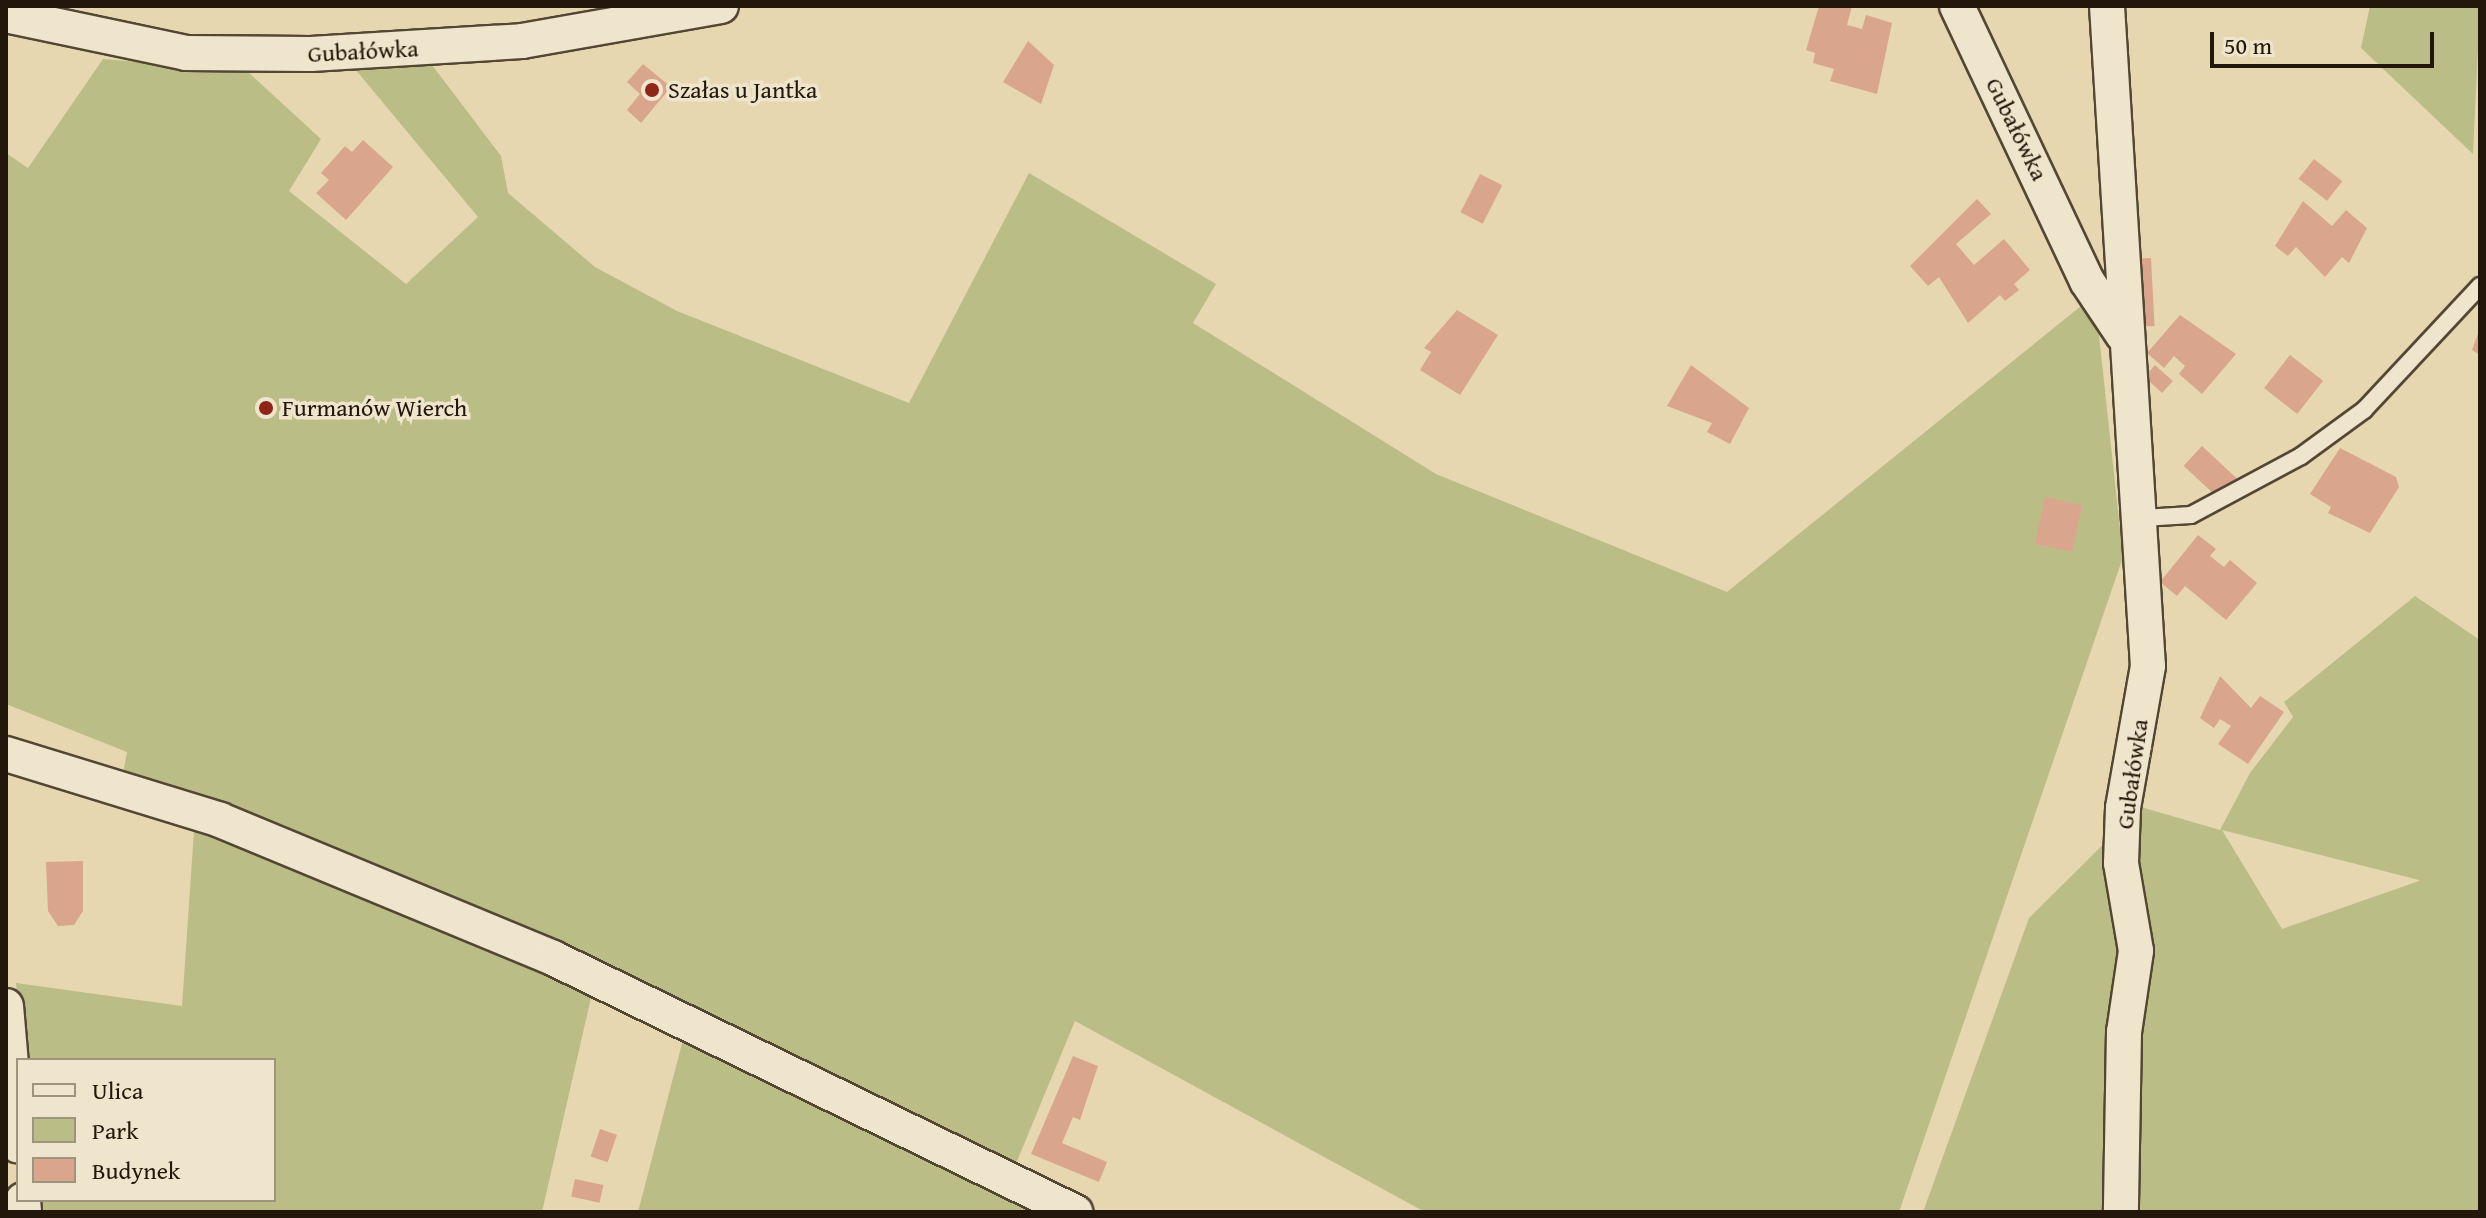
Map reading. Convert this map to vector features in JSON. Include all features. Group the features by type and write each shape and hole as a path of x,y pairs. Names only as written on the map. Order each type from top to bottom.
{"street":[{"name":"Gubałówka","path":"6,15 142,47 297,54 522,41 721,6"},
{"name":"Gubałówka","path":"1957,6 2087,281 2123,335"},
{"name":"Gubałówka","path":"2107,6 2123,335 2143,518 2148,666 2122,850 2136,951 2124,1032 2121,1212"},
{"path":"6,754 220,820 553,958 1075,1212"},
{"path":"6,1006 16,1122"}],"lane":[{"path":"2143,518 2191,515 2301,456 2364,410 2480,286"}],"green space":[{"path":"2370,6 2480,6 2473,154 2361,48"},
{"path":"103,59 247,71 321,139 289,191 406,284 478,217 355,69 432,65 501,156 508,193 595,267 677,311 909,403 1029,173 1216,284 1193,323 1436,474 1727,592 2086,302 2099,335 2123,557 1899,1212 1425,1212 1075,1021 1015,1166 122,779 127,752 6,704 6,153 28,168"},
{"path":"2415,596 2480,640 2480,1212 1923,1212 2029,918 2141,807 2220,830 2250,773 2293,717 2284,702","holes":["2222,830 2419,880 2282,929"]},
{"path":"195,816 593,989 542,1212 37,1212 36,1202 276,1202 276,1058 23,1058 16,983 182,1006"},
{"path":"685,1032 1050,1212 638,1212"}],"building":[{"path":"1819,6 1852,6 1847,25 1862,29 1866,15 1892,23 1877,94 1830,81 1834,69 1813,63 1815,53 1806,50"},
{"path":"1028,41 1054,65 1041,104 1003,82"},
{"name":"Szałas u Jantka","path":"643,64 671,87 641,123 627,110 640,94 627,82"},
{"path":"363,140 393,167 346,220 316,193 329,180 321,173 345,146 352,152"},
{"path":"2314,159 2342,181 2327,201 2299,179"},
{"path":"1480,174 1502,185 1483,224 1460,212"},
{"path":"1977,199 1991,214 1956,244 1974,265 2004,239 2030,270 2014,284 2019,290 2005,301 2000,295 1968,323 1939,277 1928,286 1910,266"},
{"path":"2303,201 2332,226 2346,210 2367,228 2349,263 2342,257 2325,277 2296,247 2288,256 2275,246"},
{"path":"2151,258 2155,326 2141,327 2137,259"},
{"path":"1457,310 1498,335 1460,395 1420,370 1431,352 1424,348"},
{"path":"2180,315 2236,354 2202,394 2179,374 2185,366 2174,356 2164,368 2147,353"},
{"path":"2480,328 2480,355 2472,350"},
{"path":"2290,355 2323,381 2297,414 2264,388"},
{"path":"1691,365 1749,408 1730,444 1707,432 1712,423 1667,406"},
{"path":"2155,365 2173,381 2162,393 2144,377"},
{"path":"2202,446 2237,479 2219,498 2184,466"},
{"path":"2340,448 2396,477 2399,487 2370,533 2328,513 2331,507 2310,494"},
{"path":"2045,497 2082,505 2072,552 2035,544"},
{"path":"2198,535 2216,549 2210,556 2224,567 2230,560 2257,583 2226,620 2185,586 2177,596 2160,582"},
{"path":"2220,676 2251,708 2260,696 2284,712 2248,764 2218,744 2231,726 2220,719 2214,728 2200,718"},
{"path":"83,861 83,911 74,925 58,926 48,911 46,862"},
{"path":"1073,1056 1098,1066 1080,1120 1073,1117 1062,1143 1107,1162 1099,1182 1031,1154"},
{"path":"600,1129 617,1135 608,1162 591,1156"},
{"path":"575,1179 603,1185 600,1203 571,1197"}],"place":[{"name":"Szałas u Jantka","path":"652,90"},
{"name":"Furmanów Wierch","path":"266,408"}]}
